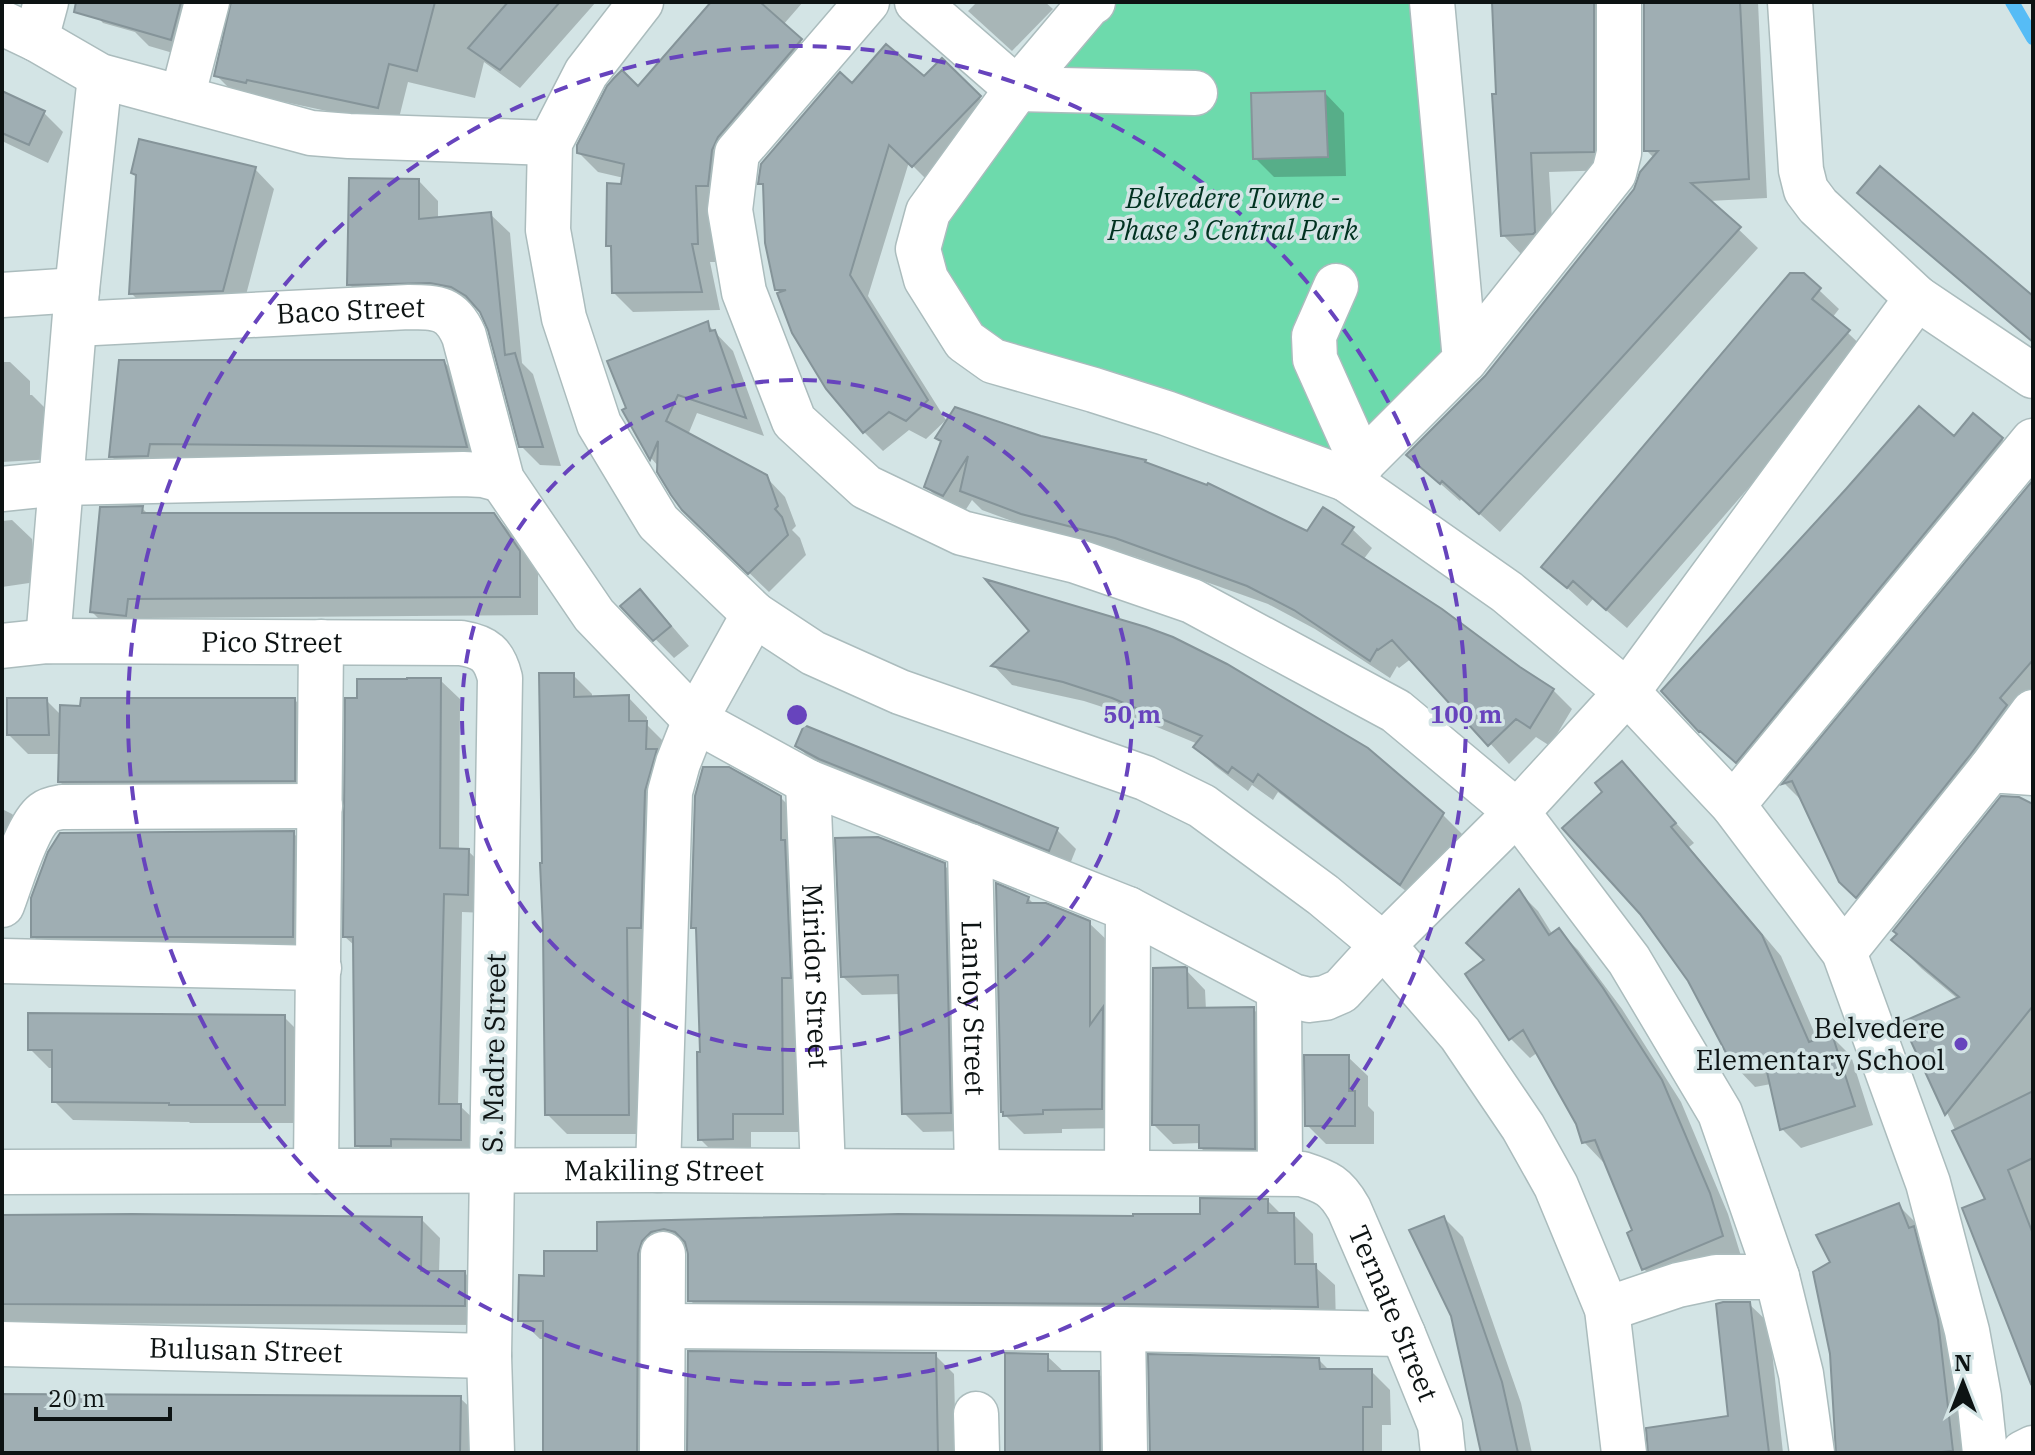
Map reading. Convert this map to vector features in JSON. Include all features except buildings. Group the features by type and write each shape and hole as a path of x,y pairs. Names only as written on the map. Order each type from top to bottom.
{"street":[{"path":"182,98 207,2"},
{"path":"641,2 586,73 550,143 548,230 564,318 599,424 658,522 754,614 813,653 900,692 1145,778 1202,806 1323,895 1383,945 1460,1034 1523,1127 1556,1186 1607,1309 1624,1453"},
{"path":"867,2 737,153 730,210 744,292 794,421 866,487 962,533 1076,561 1192,601 1342,681 1396,711 1517,812 1629,960 1720,1113 1777,1277 1801,1374 1812,1453"},
{"path":"917,2 1017,89 1195,93"},
{"path":"1093,2 1017,89 928,212 918,249 926,279 965,341 993,361 1354,472 1507,592 1627,692 1733,805 1844,952 1928,1183 1967,1331 1985,1453"},
{"path":"1432,2 1465,360"},
{"path":"1354,472 1465,360 1614,173 1619,153 1619,2"},
{"path":"1790,2 1801,170 1806,190 1818,206 1917,298 2033,376"},
{"path":"28,21 100,76 311,133 550,143"},
{"path":"2,646 48,641 76,307 100,76"},
{"path":"1336,286 1314,336 1315,359 1354,472"},
{"name":"Baco Street","path":"2,295 76,307 428,307 447,312 458,323 464,336 502,480 594,615 695,720 808,782 1128,909 1293,996 1309,1000 1325,998 1341,991 1383,945"},
{"path":"1383,945 1517,812 1627,692 1917,298"},
{"path":"1733,805 2033,441"},
{"path":"2,489 61,483 463,474 502,480"},
{"path":"658,1170 670,792 695,720 754,614"},
{"name":"Pico Street","path":"48,641 461,643 477,646 490,655"},
{"path":"316,1171 321,642"},
{"name":"S. Madre Street","path":"490,655 497,665 500,678 489,1356 492,1453"},
{"path":"1844,952 2033,712"},
{"path":"1990,770 2033,773"},
{"name":"Miridor Street","path":"808,782 823,1171"},
{"path":"2,905 36,821 47,810 62,807 320,806"},
{"name":"Lantoy Street","path":"970,846 977,1171"},
{"path":"1127,1172 1128,909"},
{"path":"2,961 319,968"},
{"path":"1279,989 1280,1173"},
{"name":"Makiling Street","path":"2,1172 658,1170 1280,1173 1302,1174 1326,1182"},
{"name":"Ternate Street","path":"1326,1182 1340,1194 1349,1209 1403,1334 1440,1425 1443,1453"},
{"path":"662,1453 663,1254"},
{"path":"1607,1309 1678,1285 1716,1277 1777,1277"},
{"path":"663,1326 1403,1334"},
{"path":"1123,1329 1125,1453"},
{"name":"Bulusan Street","path":"2,1344 489,1356"},
{"path":"2023,1453 2033,1448"}],"green space":[{"name":"Belvedere Towne - Phase 3 Central Park","path":"1093,2 1422,2 1465,360 1346,479 965,341 928,212"}],"waterway":[{"path":"2012,2 2033,38"}],"place":[{"name":"Belvedere Elementary School","path":"1961,1044"}]}
